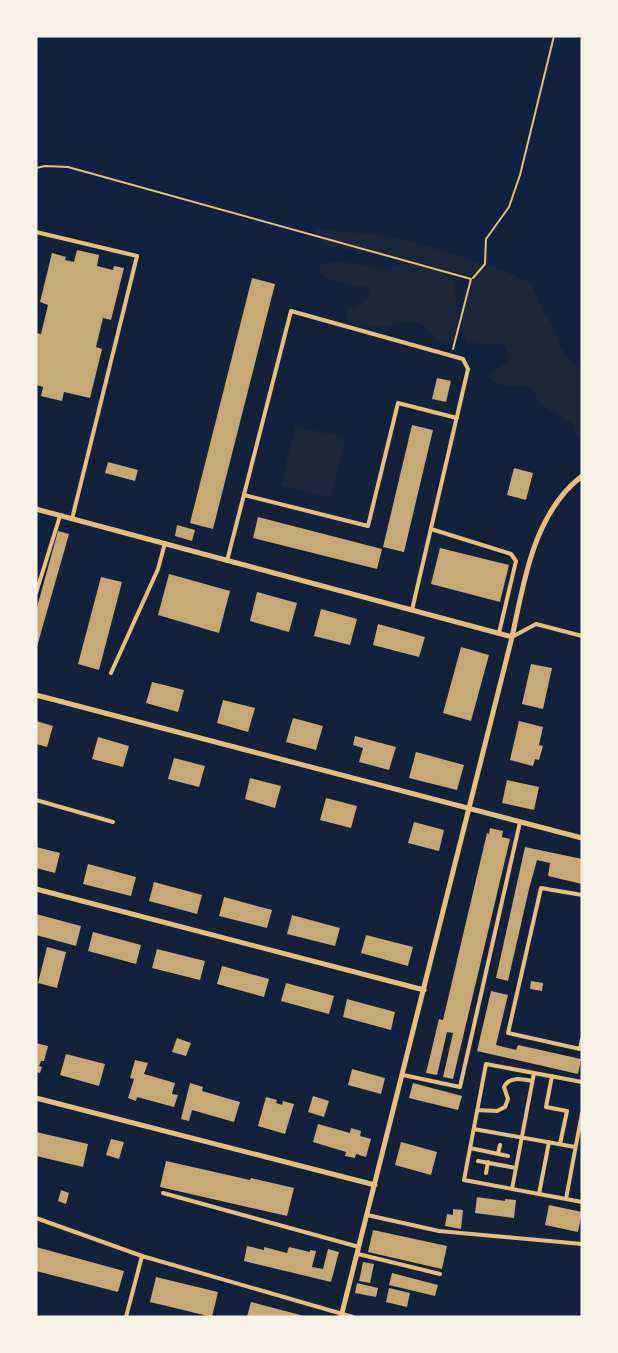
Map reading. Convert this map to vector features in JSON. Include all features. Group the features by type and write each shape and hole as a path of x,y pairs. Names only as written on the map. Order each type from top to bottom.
{"street":[{"path":"342,1315 470,808 528,566 546,518 565,492 582,476"},
{"path":"36,509 512,636"},
{"path":"36,695 582,838"},
{"path":"36,890 424,990"},
{"path":"36,1098 375,1184"}],"lane":[{"path":"36,232 137,256 72,519"},
{"path":"227,560 290,311 463,359 468,369 412,610"},
{"path":"244,495 368,526 398,403 457,418"},
{"path":"36,593 60,516"},
{"path":"431,530 511,554 516,561 499,633"},
{"path":"111,673 158,568 165,543"},
{"path":"512,636 536,624 582,636"},
{"path":"36,800 113,822"},
{"path":"403,1075 460,1087 520,822"},
{"path":"582,895 541,888 508,1034 580,1049 582,1039"},
{"path":"582,1082 486,1064 464,1180 582,1202"},
{"path":"512,1189 534,1073"},
{"path":"552,1076 546,1107 567,1111 560,1144"},
{"path":"478,1110 496,1111 505,1107 508,1102 504,1087 507,1082 516,1078 532,1081"},
{"path":"566,1199 582,1113"},
{"path":"474,1128 575,1147"},
{"path":"539,1194 549,1142"},
{"path":"498,1154 500,1145"},
{"path":"470,1148 508,1156"},
{"path":"478,1161 516,1168"},
{"path":"486,1173 488,1162"},
{"path":"163,1192 359,1247"},
{"path":"367,1215 439,1231 582,1244"},
{"path":"36,1218 142,1256 353,1317"},
{"path":"358,1254 440,1274"},
{"path":"126,1317 142,1256"}],"path":[{"path":"473,278 485,264 486,238 508,207 520,175 554,36"},
{"path":"36,168 45,166 68,167 471,279 451,356"}],"shaded area":[{"path":"317,229 381,235 428,246 500,269 526,281 533,288 545,314 555,329 560,347 572,362 582,370 582,439 575,434 575,426 542,404 529,387 502,384 488,377 492,372 509,361 503,344 468,343 464,335 464,312 471,282 463,279 454,282 459,323 456,338 452,345 439,341 426,328 417,323 381,326 355,322 347,319 347,310 356,307 370,297 369,288 331,279 319,273 320,264 345,263 383,269 402,264 396,257 327,246 312,236"},
{"path":"295,426 346,438 331,498 281,486"}],"building":[{"path":"77,250 99,255 97,266 113,270 114,266 124,268 111,320 103,318 96,347 102,349 90,398 64,392 62,401 41,396 43,387 36,385 36,333 41,334 48,305 40,302 52,253 66,257 65,260 74,262"},
{"path":"252,278 275,284 213,529 190,523"},
{"path":"437,378 451,381 446,402 432,399"},
{"path":"412,425 433,430 404,552 383,547"},
{"path":"108,462 138,470 135,481 105,473"},
{"path":"514,468 533,473 526,500 507,495"},
{"path":"258,517 382,549 377,569 253,538"},
{"path":"177,525 195,530 192,541 175,536"},
{"path":"58,531 69,534 36,650 36,611"},
{"path":"440,548 509,565 500,602 431,584"},
{"path":"169,574 230,591 219,633 158,615"},
{"path":"101,577 122,582 99,670 78,664"},
{"path":"257,592 297,603 289,632 250,621"},
{"path":"321,609 357,619 350,645 314,636"},
{"path":"378,624 425,637 419,657 373,645"},
{"path":"461,647 489,655 471,721 443,713"},
{"path":"531,664 552,668 543,709 522,704"},
{"path":"152,682 184,690 178,712 146,703"},
{"path":"223,700 255,708 248,732 217,723"},
{"path":"293,718 323,726 316,750 286,742"},
{"path":"36,721 53,726 47,747 36,744"},
{"path":"519,721 543,727 539,745 543,746 539,760 535,759 533,766 510,760"},
{"path":"355,736 396,747 389,770 359,762 363,748 353,745"},
{"path":"98,737 129,746 123,767 92,759"},
{"path":"416,752 464,765 457,790 409,778"},
{"path":"174,758 205,766 199,787 168,779"},
{"path":"250,778 281,786 275,808 245,799"},
{"path":"507,780 539,787 534,810 502,803"},
{"path":"326,798 357,806 351,828 320,820"},
{"path":"414,822 444,830 439,851 408,843"},
{"path":"490,828 503,831 502,837 510,839 453,1079 443,1077 453,1033 447,1032 437,1075 426,1073 439,1019 443,1020 487,833 489,834"},
{"path":"36,847 60,853 55,873 36,868"},
{"path":"525,847 582,859 582,884 548,876 550,863 537,860 508,981 496,978"},
{"path":"88,864 136,877 131,896 83,884"},
{"path":"154,882 202,895 197,914 149,901"},
{"path":"224,897 272,910 267,928 219,916"},
{"path":"36,914 81,926 76,946 36,935"},
{"path":"292,915 340,928 335,946 287,934"},
{"path":"93,932 141,945 136,964 88,951"},
{"path":"366,935 413,947 408,966 361,953"},
{"path":"47,947 66,952 57,988 38,983"},
{"path":"157,949 205,961 200,980 152,968"},
{"path":"222,966 269,979 264,997 217,984"},
{"path":"531,981 543,983 542,991 530,989"},
{"path":"286,983 334,996 329,1014 281,1001"},
{"path":"491,991 508,995 496,1045 516,1050 518,1045 581,1059 578,1074 477,1051"},
{"path":"347,999 395,1012 391,1030 343,1017"},
{"path":"177,1038 191,1043 186,1056 172,1052"},
{"path":"36,1043 48,1046 44,1061 41,1061 39,1066 42,1067 40,1073 36,1072"},
{"path":"66,1054 105,1064 99,1086 60,1075"},
{"path":"135,1060 148,1063 144,1074 175,1083 172,1094 178,1095 174,1107 137,1097 136,1101 128,1098 134,1079 130,1078"},
{"path":"352,1069 385,1078 381,1094 348,1085"},
{"path":"190,1083 203,1087 202,1091 240,1102 234,1122 192,1110 189,1121 181,1119"},
{"path":"413,1083 462,1096 458,1110 409,1098"},
{"path":"313,1096 329,1101 324,1117 308,1112"},
{"path":"266,1097 277,1100 276,1103 282,1105 283,1101 294,1104 285,1134 258,1126"},
{"path":"318,1124 350,1133 351,1128 361,1131 360,1136 371,1139 366,1157 356,1154 355,1158 345,1156 346,1152 313,1142"},
{"path":"36,1132 88,1144 83,1167 36,1156"},
{"path":"111,1139 124,1142 119,1159 106,1155"},
{"path":"401,1142 437,1152 431,1175 395,1165"},
{"path":"166,1161 294,1188 287,1216 160,1187"},
{"path":"61,1190 69,1193 66,1204 58,1201"},
{"path":"477,1197 505,1201 505,1199 516,1200 514,1218 475,1213"},
{"path":"549,1205 582,1212 578,1232 545,1225"},
{"path":"453,1209 463,1210 461,1229 445,1226 447,1214 453,1215"},
{"path":"373,1230 447,1246 442,1269 368,1252"},
{"path":"247,1246 264,1250 264,1247 287,1253 289,1247 310,1252 310,1250 316,1251 312,1267 323,1269 328,1249 339,1252 331,1282 244,1261"},
{"path":"36,1247 124,1271 118,1292 36,1271"},
{"path":"363,1262 374,1264 370,1283 359,1281"},
{"path":"392,1273 438,1285 435,1296 389,1285"},
{"path":"156,1277 218,1292 212,1317 150,1302"},
{"path":"357,1283 378,1288 376,1297 355,1293"},
{"path":"389,1288 410,1293 407,1307 386,1302"},
{"path":"251,1302 304,1316 304,1317 247,1317"}]}
